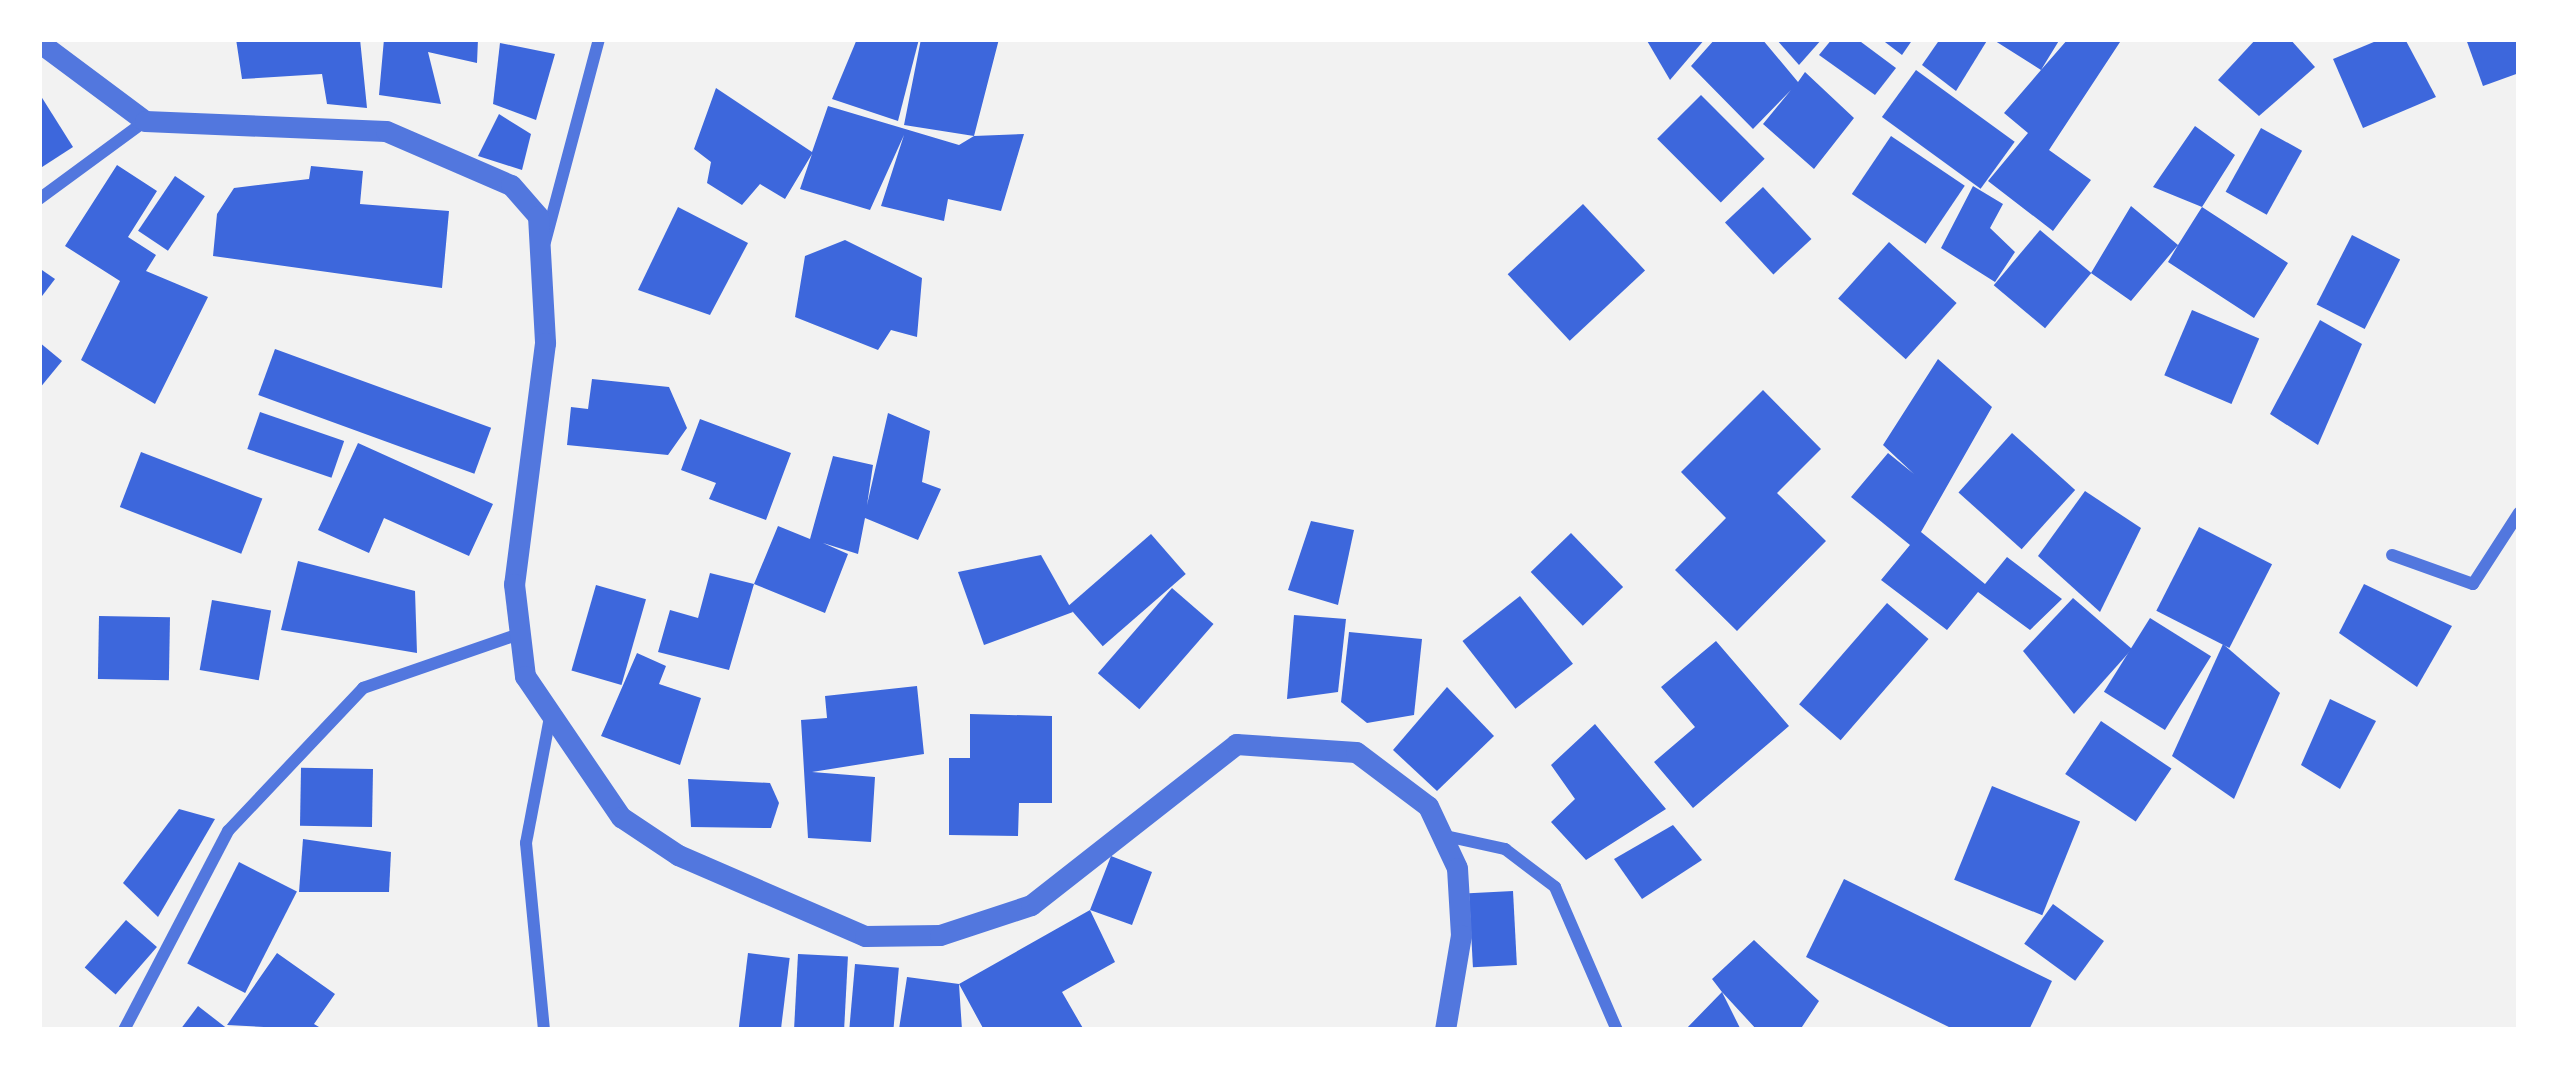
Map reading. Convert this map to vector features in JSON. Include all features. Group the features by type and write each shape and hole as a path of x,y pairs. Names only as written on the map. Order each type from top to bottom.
{"street":[{"path":"599,39 544,249 519,634 525,676 549,722 621,817 678,855 866,936 940,934 1031,905 1236,744 1356,752 1428,806 1457,868 1461,935 1445,1030"},
{"path":"39,42 145,121 386,130 511,185 538,216 544,249"},
{"path":"39,199 145,121"},
{"path":"2392,555 2473,584 2519,513"},
{"path":"124,1030 228,831 363,688 519,634"},
{"path":"544,1030 526,843 549,722"},
{"path":"1441,835 1505,849 1555,886 1617,1030"}],"building":[{"path":"236,39 360,39 367,108 327,104 322,74 242,79"},
{"path":"384,39 478,39 477,63 428,52 441,104 379,95"},
{"path":"857,39 919,39 898,121 832,99"},
{"path":"921,39 999,39 974,136 904,125"},
{"path":"1646,39 1705,39 1670,80"},
{"path":"1715,39 1762,39 1798,82 1805,72 1854,118 1814,169 1763,124 1791,90 1753,129 1691,66"},
{"path":"1776,39 1822,39 1799,65"},
{"path":"1832,39 1857,39 1896,68 1875,95 1819,55"},
{"path":"1881,39 1913,39 1902,55"},
{"path":"1940,39 1988,39 1956,91 1922,65"},
{"path":"1992,39 2060,39 2041,70"},
{"path":"2068,39 2122,39 2049,150 2091,180 2053,231 1988,181 2028,133 2004,113"},
{"path":"2256,39 2290,39 2315,67 2259,116 2218,80"},
{"path":"2381,39 2405,39 2436,97 2363,128 2333,59"},
{"path":"2466,39 2519,39 2519,73 2483,86"},
{"path":"500,43 555,54 536,120 493,104"},
{"path":"1916,70 2015,142 1981,189 1882,117"},
{"path":"716,88 812,152 828,106 959,145 974,136 1024,134 1001,211 948,199 944,221 881,206 904,135 870,210 800,189 812,154 785,199 760,184 742,205 707,183 711,162 694,149"},
{"path":"39,93 73,147 39,169"},
{"path":"1701,95 1765,159 1721,202 1657,139"},
{"path":"499,114 531,134 522,170 478,156"},
{"path":"2195,126 2235,155 2202,207 2153,187"},
{"path":"2261,128 2302,151 2267,215 2226,192"},
{"path":"1891,136 1965,186 1926,244 1852,194"},
{"path":"117,165 157,191 128,237 156,255 146,271 208,297 155,404 81,360 120,281 65,246"},
{"path":"311,166 363,171 360,204 449,211 442,288 213,256 217,214 234,188 309,179"},
{"path":"175,176 205,196 168,251 138,231"},
{"path":"1973,186 2003,204 1990,228 2015,252 1995,282 1941,248"},
{"path":"1763,187 1811,239 1773,274 1725,222"},
{"path":"1583,204 1645,271 1570,341 1508,274"},
{"path":"2131,206 2178,245 2131,301 2091,273"},
{"path":"678,207 748,243 710,315 638,290"},
{"path":"2202,207 2288,263 2254,318 2168,262"},
{"path":"2040,230 2091,273 2045,328 1994,285"},
{"path":"2352,235 2400,260 2365,329 2317,304"},
{"path":"845,240 922,278 917,337 891,330 878,350 795,317 805,256"},
{"path":"1889,242 1957,303 1906,359 1838,298"},
{"path":"39,268 55,279 39,300"},
{"path":"2192,310 2259,339 2231,404 2164,375"},
{"path":"2320,320 2362,344 2318,445 2270,414"},
{"path":"39,342 62,361 39,389"},
{"path":"275,349 491,428 474,474 258,395"},
{"path":"1938,359 1992,407 1921,532 1985,584 2007,557 2062,599 2030,630 1978,592 1947,630 1881,580 1910,545 1851,497 1888,453 1914,474 1883,445"},
{"path":"592,379 669,387 687,428 668,455 567,445 571,407 588,409"},
{"path":"1763,390 1821,449 1777,493 1826,541 1737,631 1675,570 1726,518 1681,472"},
{"path":"260,412 344,441 331,478 247,449"},
{"path":"888,413 930,431 922,482 941,489 918,540 865,518 858,554 823,543 848,554 825,613 754,584 778,526 810,539 833,456 873,465 867,505"},
{"path":"700,419 791,453 766,520 709,499 716,483 681,470"},
{"path":"2012,433 2075,490 2022,549 1958,492"},
{"path":"358,443 493,504 469,556 384,518 369,553 318,530"},
{"path":"141,452 262,499 241,554 120,507"},
{"path":"2085,491 2141,528 2100,612 2038,556"},
{"path":"1311,521 1354,530 1338,605 1288,590"},
{"path":"2199,527 2272,564 2229,648 2156,611"},
{"path":"1571,533 1623,587 1583,626 1531,572"},
{"path":"1151,534 1186,574 1103,646 1068,606"},
{"path":"1041,555 1073,612 984,645 958,572"},
{"path":"298,561 415,591 417,653 281,630"},
{"path":"710,573 754,584 729,670 658,652 670,610 698,618"},
{"path":"2364,584 2452,626 2417,687 2339,633"},
{"path":"596,585 646,599 621,685 571,671"},
{"path":"1172,588 1214,624 1139,709 1098,673"},
{"path":"1520,596 1573,664 1515,709 1462,641"},
{"path":"2073,598 2132,649 2074,714 2023,651"},
{"path":"212,600 271,610 259,680 200,670"},
{"path":"1887,603 1929,639 1841,740 1799,704"},
{"path":"1294,615 1346,619 1338,692 1287,699"},
{"path":"99,616 170,617 169,680 98,679"},
{"path":"2150,618 2211,656 2165,730 2104,692"},
{"path":"1349,632 1422,639 1414,715 1367,723 1341,702"},
{"path":"1716,641 1789,726 1693,808 1654,762 1695,727 1661,687"},
{"path":"2223,644 2280,693 2234,799 2172,756"},
{"path":"637,653 666,666 659,684 701,698 680,765 601,736"},
{"path":"917,686 924,754 812,772 875,777 871,842 808,838 801,720 827,718 825,696"},
{"path":"1447,687 1494,736 1437,791 1393,750"},
{"path":"2330,699 2376,721 2340,789 2301,765"},
{"path":"970,714 1052,716 1052,803 1019,803 1018,836 949,835 949,758 970,758"},
{"path":"2101,721 2171,769 2136,822 2065,774"},
{"path":"1595,724 1666,809 1586,860 1551,822 1575,799 1551,765"},
{"path":"301,768 373,769 372,827 300,826"},
{"path":"688,779 770,783 779,803 771,828 691,827"},
{"path":"1992,786 2080,822 2042,915 1954,880"},
{"path":"179,809 215,819 158,917 123,883"},
{"path":"1673,825 1702,860 1642,899 1614,859"},
{"path":"303,839 391,852 389,892 299,892"},
{"path":"1111,856 1152,872 1132,925 1090,910"},
{"path":"239,862 297,892 245,993 187,964"},
{"path":"1844,879 2052,981 2029,1030 1955,1030 1806,957"},
{"path":"1513,891 1517,965 1473,967 1469,893"},
{"path":"2053,904 2104,941 2075,981 2024,944"},
{"path":"1090,910 1115,962 1062,992 1084,1030 984,1030 959,984"},
{"path":"126,920 157,947 116,994 85,968"},
{"path":"1754,940 1819,1001 1800,1030 1757,1030 1712,979"},
{"path":"277,953 335,994 314,1024 324,1030 227,1025"},
{"path":"748,953 790,958 781,1030 739,1029"},
{"path":"798,954 848,957 844,1030 794,1030"},
{"path":"855,964 899,968 893,1030 849,1030"},
{"path":"907,977 959,984 962,1030 899,1029"},
{"path":"1722,992 1741,1030 1685,1030"},
{"path":"198,1006 229,1030 180,1030"}]}
